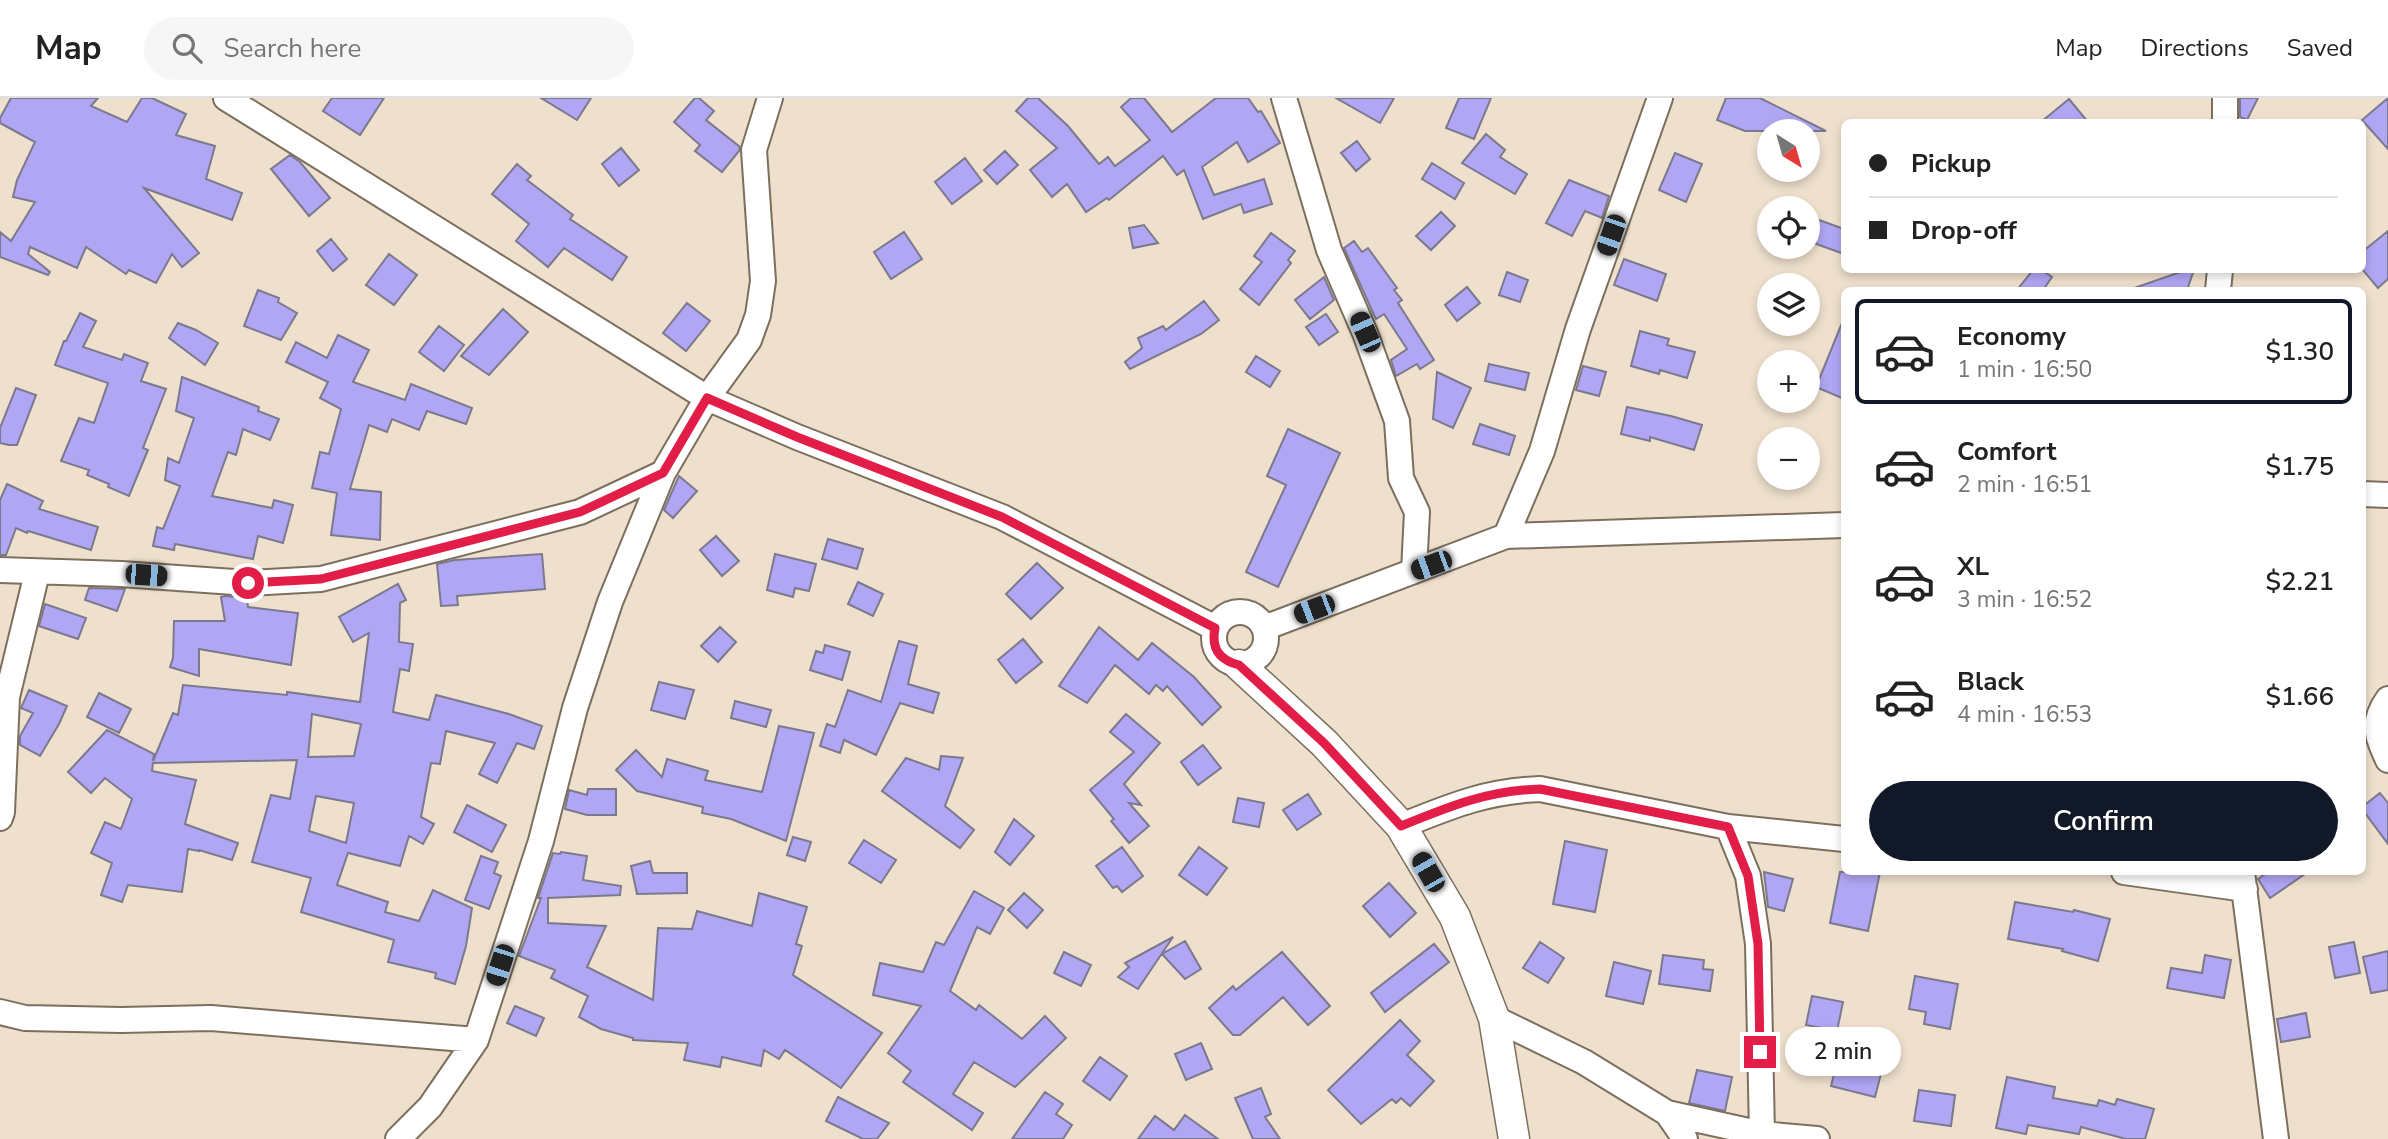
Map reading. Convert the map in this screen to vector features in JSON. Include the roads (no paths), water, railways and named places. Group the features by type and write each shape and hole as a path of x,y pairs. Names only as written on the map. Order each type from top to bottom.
{"street":[{"path":"226,98 707,398 797,437 1002,517 1215,628"},
{"path":"398,1139 430,1107 476,1040 541,841 584,682 610,602 663,473 707,398 749,340 758,315 763,281 754,150 770,98"},
{"path":"1284,98 1329,250 1365,332 1397,421 1401,478 1418,512 1413,571"},
{"path":"1506,536 1542,451 1578,329 1660,98"},
{"path":"2225,98 2225,119"},
{"path":"0,570 121,573 248,583 321,579 580,512 663,473"},
{"path":"2366,494 2388,495"},
{"path":"1264,628 1506,536 1841,526"},
{"path":"0,818 6,759 7,697 37,573"},
{"path":"1239,665 1250,663 1258,657 1266,638 1259,619 1240,612 1221,619 1215,628 1215,648 1221,657 1239,665 1324,743 1401,826 1455,917 1494,1018 1514,1139"},
{"path":"2388,699 2382,708 2376,734 2388,760"},
{"path":"1401,826 1472,798 1508,790 1540,789 1728,827 1841,839"},
{"path":"1728,827 1748,876 1758,944 1762,1133"},
{"path":"2169,875 2244,880 2276,1139"},
{"path":"0,1013 25,1017 94,1020 211,1018 476,1040"},
{"path":"1494,1018 1584,1062 1667,1113 1762,1133 1817,1139"},
{"path":"1667,1113 1685,1139"}]}
